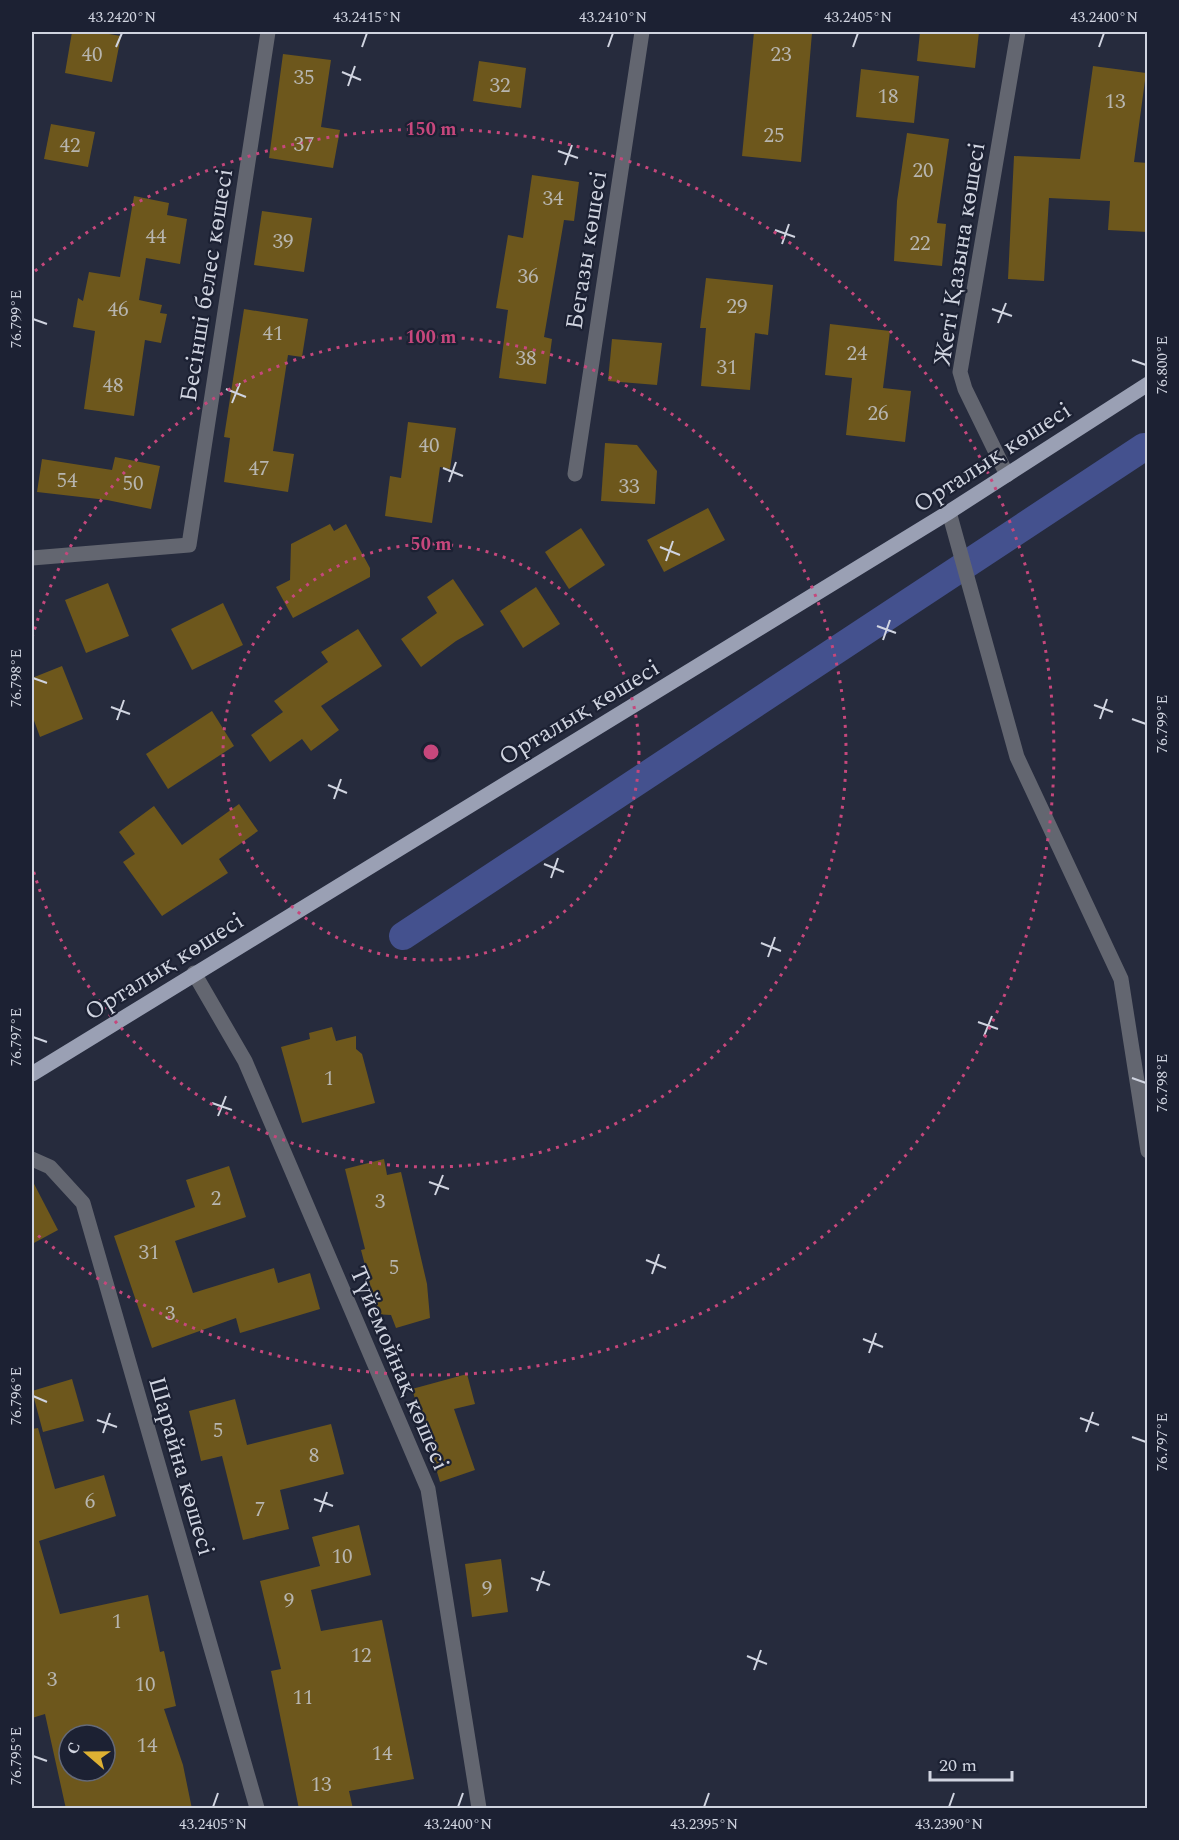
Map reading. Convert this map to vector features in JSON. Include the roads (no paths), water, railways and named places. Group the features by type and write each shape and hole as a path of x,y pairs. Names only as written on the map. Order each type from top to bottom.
{"main road":[{"name":"Орталық көшесі","path":"32,1074 949,512 1148,384"}],"street":[{"name":"Бесінші белес көшесі","path":"32,558 189,545 268,32"},
{"name":"Бегазы көшесі","path":"575,474 642,32"},
{"name":"Жеті Қазына көшесі","path":"1007,475 965,388 960,372 1018,32"},
{"path":"949,512 1017,757 1121,979 1148,1151"},
{"name":"Түйемойнақ көшесі","path":"194,973 245,1061 428,1489 479,1809"},
{"name":"Шарайна көшесі","path":"32,1159 50,1167 83,1203 256,1809"}],"waterway":[{"path":"403,936 1144,447"}]}
